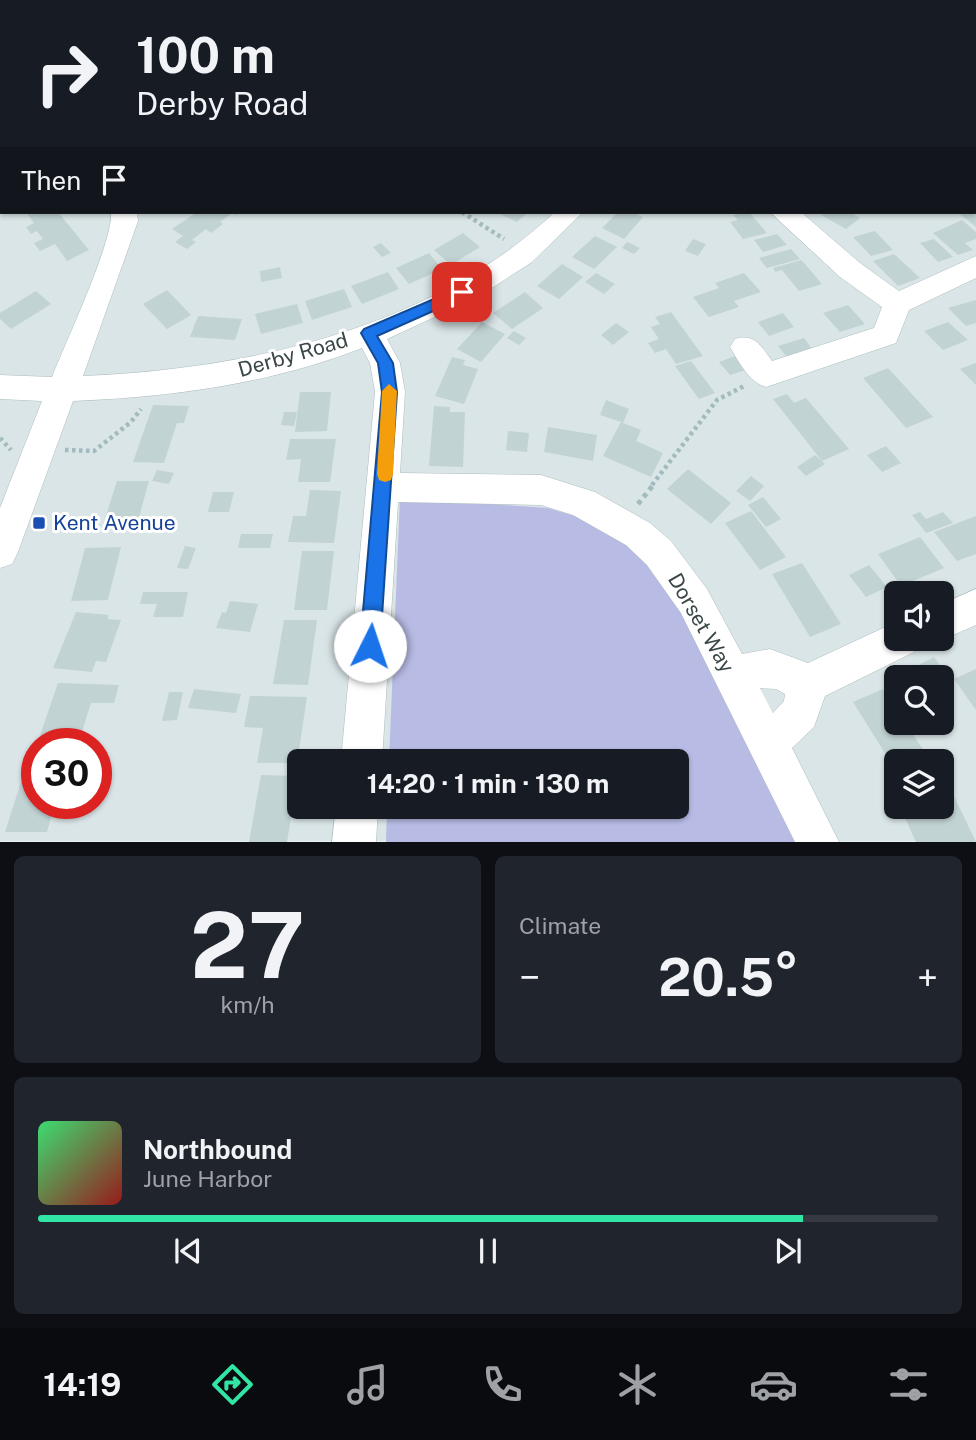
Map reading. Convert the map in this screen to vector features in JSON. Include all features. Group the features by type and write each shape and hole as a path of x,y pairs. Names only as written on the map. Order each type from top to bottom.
{"street":[{"path":"0,552 65,389 122,233 124,214"},
{"name":"Derby Road","path":"0,387 35,390 143,387 238,371 334,346 447,300 525,253 568,214"},
{"path":"786,214 802,225 850,270 897,304"},
{"path":"745,347 766,374 886,335 897,304 976,266"},
{"path":"362,749 384,487 389,376 369,333"},
{"name":"Dorset Way","path":"384,487 541,490 583,503 623,524 659,553 694,601 818,842"},
{"path":"954,617 976,607"},
{"path":"805,685 884,647"},
{"path":"733,677 756,668 774,667 805,685"},
{"path":"765,742 798,719 804,706 805,685"},
{"path":"354,842 356,819"}],"path":[{"path":"465,214 525,253"},
{"path":"623,524 717,400 766,374"},
{"path":"0,438 11,451 94,451 131,422 142,408 143,387"}],"shaded area":[{"path":"0,214 976,214 976,841 0,841"},
{"path":"400,498 547,508 589,520 633,547 683,603 798,842 386,842 387,819 689,819 689,749 390,749"}],"building":[{"path":"27,214 60,214 89,250 67,261 55,244 40,251 34,243 43,239 37,231 31,234 26,227 34,223"},
{"path":"194,214 231,214 211,233 206,229 192,240 196,242 187,249 175,242 183,236 172,229"},
{"path":"500,214 526,214 517,222"},
{"path":"616,214 636,214 643,217 624,239 602,228"},
{"path":"751,214 767,233 743,239 730,222 738,220 733,215"},
{"path":"853,214 860,218 846,229 821,215"},
{"path":"960,214 976,214 976,227"},
{"path":"962,220 976,232 976,239 965,243 973,250 958,255 933,233"},
{"path":"875,231 893,250 871,256 853,237"},
{"path":"463,233 480,247 451,265 434,250"},
{"path":"777,234 787,245 763,252 754,240"},
{"path":"595,236 617,247 594,269 572,257"},
{"path":"693,239 706,244 698,256 685,251"},
{"path":"934,239 953,257 938,262 920,243"},
{"path":"627,242 640,248 634,254 622,248"},
{"path":"381,243 391,253 382,257 373,247"},
{"path":"791,249 800,259 767,268 759,258"},
{"path":"429,253 442,269 409,284 396,268"},
{"path":"894,254 920,278 898,286 873,261"},
{"path":"801,260 822,284 799,291 782,270 775,272 773,268"},
{"path":"562,264 583,277 559,299 537,286"},
{"path":"280,267 282,278 261,282 260,271"},
{"path":"388,272 399,289 362,304 351,286"},
{"path":"596,273 615,284 604,294 585,282"},
{"path":"744,273 761,292 734,301 739,307 709,317 693,297 719,288 715,283"},
{"path":"344,289 352,307 312,320 305,301"},
{"path":"167,290 191,315 167,329 143,304"},
{"path":"36,291 51,304 11,329 0,319 0,313"},
{"path":"525,292 543,308 512,329 493,313"},
{"path":"976,300 976,323 966,326 948,308"},
{"path":"297,304 303,323 261,334 255,314"},
{"path":"848,305 865,324 840,332 823,313"},
{"path":"671,312 703,356 676,364 666,349 655,353 648,343 659,339 651,327 660,324 655,317"},
{"path":"783,313 794,327 769,336 758,322"},
{"path":"198,316 242,319 235,340 190,337"},
{"path":"482,322 505,334 481,362 457,349"},
{"path":"948,322 968,340 943,350 924,331"},
{"path":"616,323 629,332 613,345 601,335"},
{"path":"514,331 526,338 519,345 507,338"},
{"path":"804,338 815,353 789,360 778,346"},
{"path":"735,356 746,370 730,375 719,362"},
{"path":"452,357 465,360 463,365 478,369 464,404 435,396"},
{"path":"691,361 715,393 699,399 675,366"},
{"path":"976,364 976,385 960,369"},
{"path":"888,368 933,417 906,428 863,378"},
{"path":"300,392 331,392 327,431 295,432"},
{"path":"787,394 794,403 806,398 849,449 822,461 773,399"},
{"path":"606,400 629,409 623,423 641,430 636,441 663,453 651,477 603,456 621,422 600,415"},
{"path":"153,405 189,406 184,423 177,423 164,463 133,462"},
{"path":"434,406 450,407 450,412 465,412 463,467 429,466"},
{"path":"284,412 297,412 294,426 281,425"},
{"path":"548,427 597,435 593,461 544,452"},
{"path":"508,431 529,433 527,452 506,450"},
{"path":"290,439 336,439 330,482 298,482 301,459 286,460"},
{"path":"886,446 901,463 882,472 867,455"},
{"path":"815,455 825,464 806,476 797,467"},
{"path":"688,469 731,503 711,524 667,489"},
{"path":"157,470 174,473 169,484 152,481"},
{"path":"751,476 764,486 750,501 736,491"},
{"path":"117,481 149,481 136,528 102,528"},
{"path":"310,490 341,491 334,543 288,542 293,516 306,516"},
{"path":"213,492 234,492 229,512 208,512"},
{"path":"763,497 781,519 766,527 748,505"},
{"path":"751,511 786,557 760,570 725,523"},
{"path":"920,512 926,519 943,512 953,523 926,533 912,515"},
{"path":"976,516 976,554 957,561 934,532"},
{"path":"241,534 273,534 270,548 238,548"},
{"path":"920,537 944,568 913,581 897,581 878,554"},
{"path":"185,546 196,548 188,569 177,568"},
{"path":"121,547 108,600 71,601 85,548"},
{"path":"302,551 334,551 327,610 294,610"},
{"path":"802,563 841,624 810,637 772,574"},
{"path":"869,565 884,583 884,588 866,597 849,575"},
{"path":"143,592 188,592 183,617 153,617 157,604 140,604"},
{"path":"230,601 258,604 250,632 216,628"},
{"path":"76,612 109,615 107,619 121,620 106,662 96,661 92,672 53,668"},
{"path":"284,620 317,620 308,685 273,684"},
{"path":"934,657 940,665 919,665"},
{"path":"976,669 976,710 954,679"},
{"path":"58,683 119,685 114,703 91,703 83,728 43,728"},
{"path":"194,689 241,694 236,713 188,708"},
{"path":"883,689 884,735 913,735 923,749 884,749 884,752 853,702"},
{"path":"169,692 183,692 177,720 162,721"},
{"path":"250,696 307,697 299,749 287,749 287,763 257,763 263,728 244,727"},
{"path":"261,775 287,776 287,819 291,819 287,842 249,842"},
{"path":"21,782 21,819 51,819 47,832 5,832"},
{"path":"954,796 976,842 916,842 905,819 954,819"}],"slow traffic":[{"path":"385,474 389,391"}],"place":[{"name":"Kent Avenue","path":"39,523"}],"route":[{"path":"370,646 390,392 385,363 369,333 462,292"}]}
